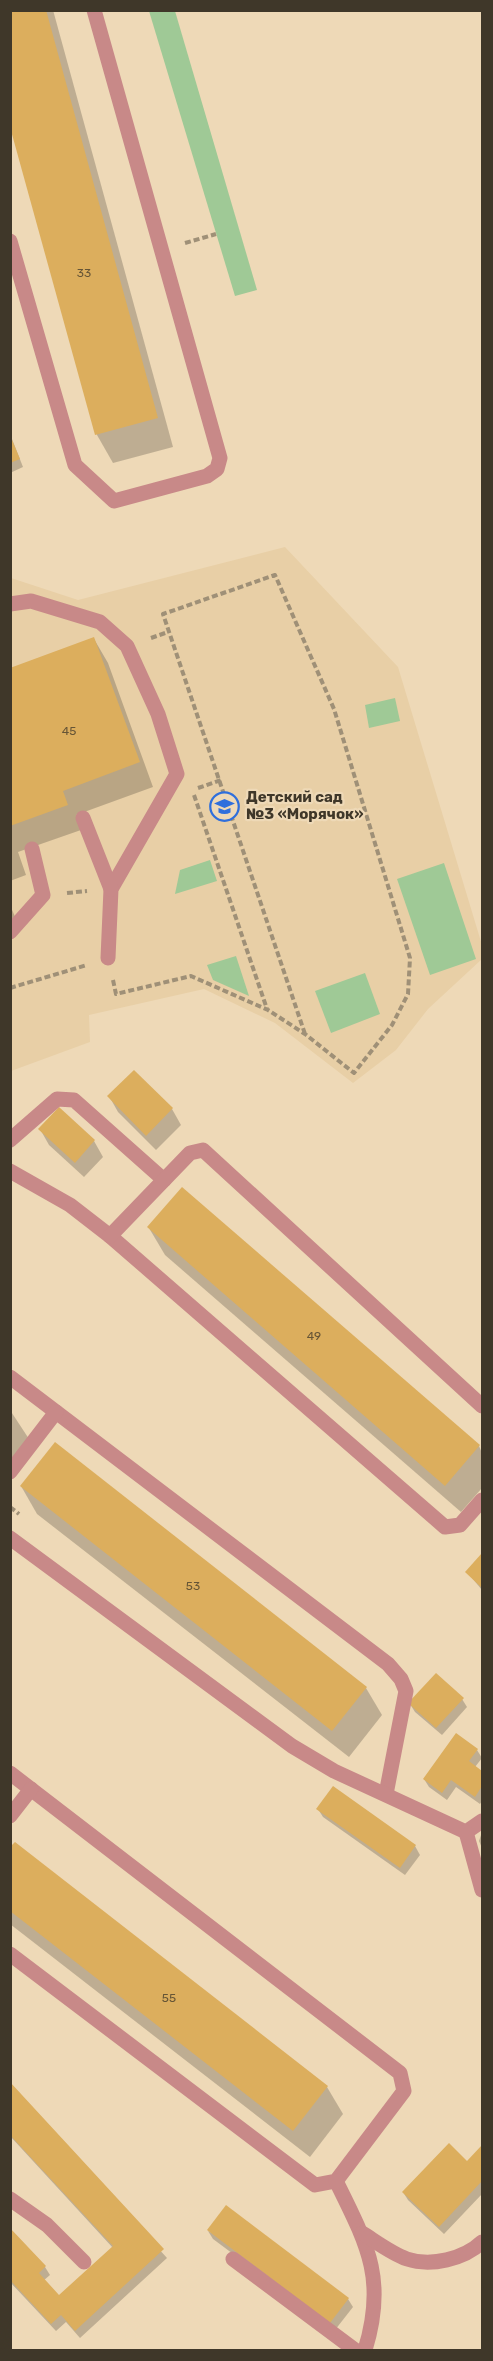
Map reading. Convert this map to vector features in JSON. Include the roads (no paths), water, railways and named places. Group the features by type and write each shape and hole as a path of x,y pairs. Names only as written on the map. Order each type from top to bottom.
{"lane":[{"path":"10,241 75,465 114,501 207,476 217,469 220,458 94,10"},
{"path":"10,604 31,601 100,622 127,646 158,714 177,774 111,889"},
{"path":"83,818 111,889 108,958"},
{"path":"10,932 43,895 32,849"},
{"path":"10,1140 57,1099 74,1100 164,1180"},
{"path":"110,1236 190,1153 203,1150 483,1406"},
{"path":"10,1171 70,1205 110,1236 445,1527 460,1525 483,1500"},
{"path":"10,1377 387,1664 401,1679 405,1691 386,1794"},
{"path":"10,1472 56,1412"},
{"path":"10,1538 292,1746 333,1771 466,1832 483,1890"},
{"path":"10,1773 400,2073 404,2091 336,2181 315,2185 10,1954"},
{"path":"10,1816 31,1789"},
{"path":"466,1832 483,1821"},
{"path":"336,2181 362,2233 371,2264 375,2310 365,2350"},
{"path":"10,2199 47,2225 84,2262"},
{"path":"362,2233 407,2259 436,2262 471,2252 483,2242"},
{"path":"233,2259 355,2350"}],"place":[{"name":"Детский сад №3 «Морячок»","path":"225,806"}]}
